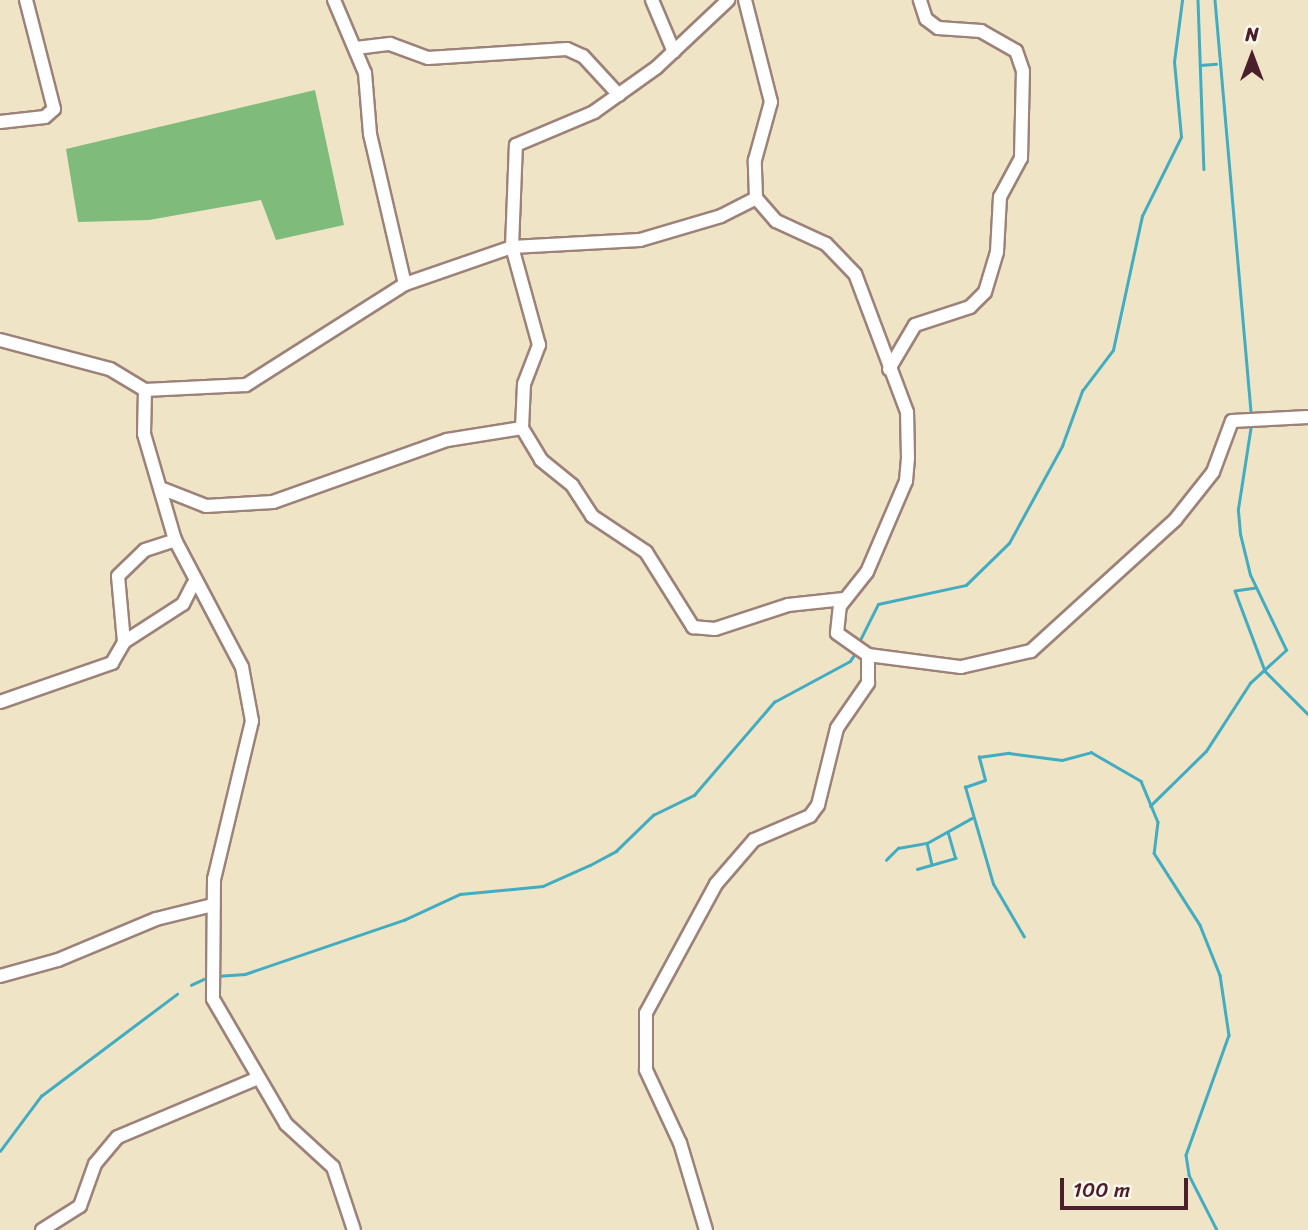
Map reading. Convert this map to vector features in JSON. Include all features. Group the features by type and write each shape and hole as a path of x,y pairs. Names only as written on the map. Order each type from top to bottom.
{"street":[{"path":"0,121 36,119 54,109 26,0"},
{"path":"334,0 356,48 405,284"},
{"path":"652,0 674,52"},
{"path":"728,0 674,52 619,95 550,135 516,145 512,247 539,345 524,384 523,428 535,452 572,485 592,516 646,552 692,627 715,629 788,605 844,599"},
{"path":"745,0 771,102 755,160 756,198 776,221 826,244 850,268 908,419 906,479 867,572 844,599 837,633 867,655 961,667 1031,651 1175,520 1213,472 1232,421 1308,417"},
{"path":"889,369 915,325 970,307 985,292 997,251 1000,197 1021,158 1023,71 1016,51 997,36 938,28 926,19 920,0"},
{"path":"356,48 390,44 428,58 567,49 583,56 619,95"},
{"path":"0,340 110,369 145,390 246,385 405,284 512,247 640,240 722,216 756,198"},
{"path":"145,390 144,434 163,489 175,540 193,584 236,654 252,721 213,905 213,999 256,1079 286,1124 333,1167 354,1230"},
{"path":"163,489 206,506 273,502 447,440 523,428"},
{"path":"124,642 118,576 145,550 175,540"},
{"path":"0,702 113,663 124,642 174,612 193,584"},
{"path":"706,1230 680,1143 646,1070 646,1013 716,884 754,840 815,811 837,727 865,695 867,655"},
{"path":"0,976 58,960 156,919 213,905"},
{"path":"42,1230 80,1206 95,1164 118,1137 256,1079"}],"green space":[{"path":"315,90 344,225 276,240 261,200 149,220 78,222 66,149"}],"waterway":[{"path":"859,642 878,604 966,585 1009,543 1062,446 1082,391 1113,350 1142,216 1181,137 1174,62 1182,0"},
{"path":"1198,0 1204,169"},
{"path":"1215,0 1251,415"},
{"path":"1200,65 1216,64"},
{"path":"1150,806 1206,751 1250,683 1286,650 1250,575 1240,534 1238,509 1251,425"},
{"path":"1256,588 1235,591 1265,671 1308,714"},
{"path":"216,976 245,974 404,920 460,894 543,886 590,865 616,851 653,815 694,795 774,702 850,661 856,652"},
{"path":"1024,937 993,884 965,787 985,780 979,757 1009,753 1062,760 1091,752 1141,781 1158,822 1154,853 1200,925 1220,975 1229,1035 1186,1155 1189,1175 1217,1230"},
{"path":"886,860 898,848 927,843 972,818"},
{"path":"917,869 955,858 948,833"},
{"path":"927,843 932,864"},
{"path":"191,985 210,976"},
{"path":"0,1151 41,1096 177,994"}]}
